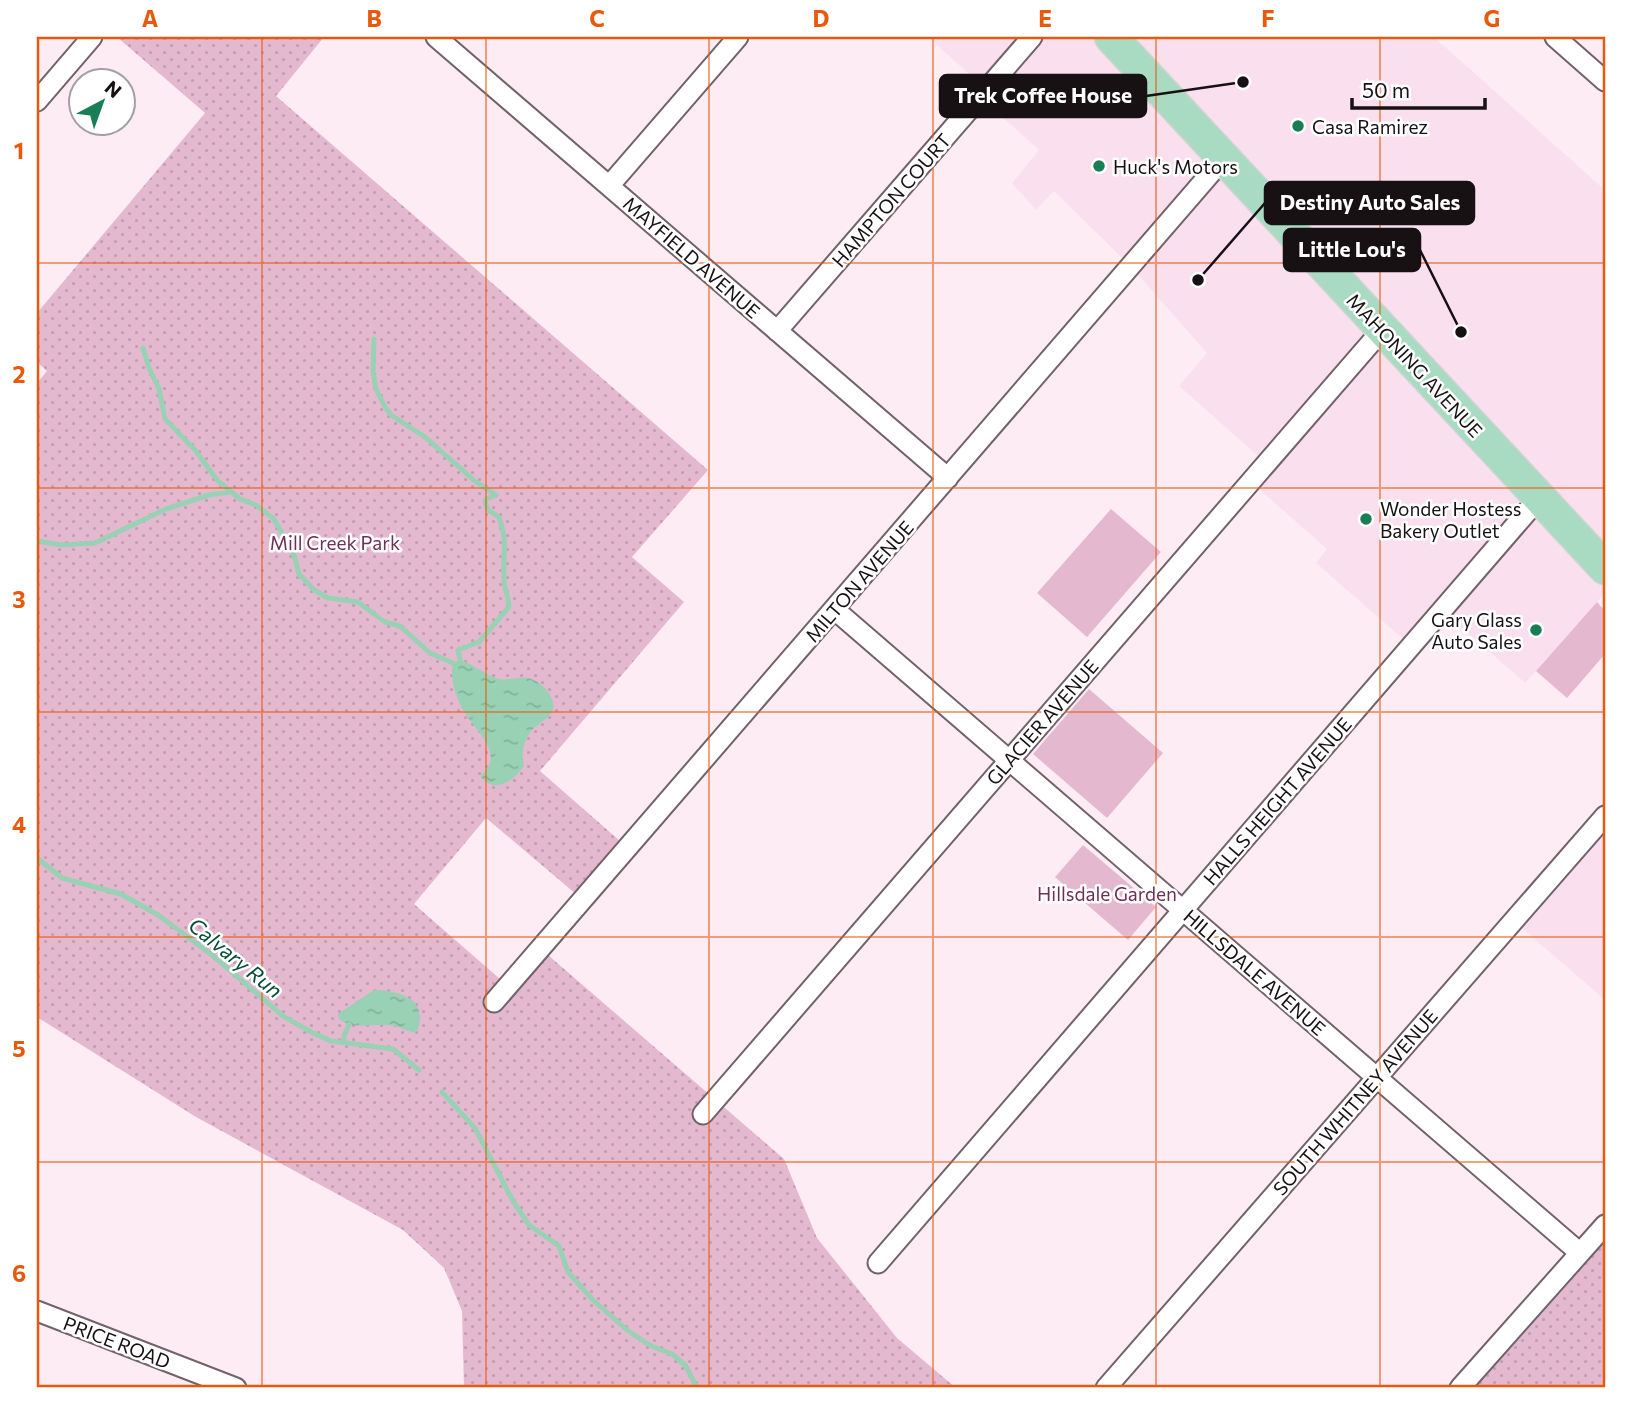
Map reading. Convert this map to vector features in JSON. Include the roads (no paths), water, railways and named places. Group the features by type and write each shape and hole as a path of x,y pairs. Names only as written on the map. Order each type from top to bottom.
{"main road":[{"name":"MAHONING AVENUE","path":"1111,37 1605,568"}],"street":[{"path":"37,101 92,37"},
{"name":"MAYFIELD AVENUE","path":"436,37 948,478"},
{"path":"609,186 738,37"},
{"name":"HAMPTON COURT","path":"777,331 1032,37"},
{"path":"1555,37 1605,80"},
{"name":"MILTON AVENUE","path":"494,1002 1223,159"},
{"name":"GLACIER AVENUE","path":"703,1114 1382,330"},
{"name":"HALLS HEIGHT AVENUE","path":"878,1263 1539,498"},
{"name":"HILLSDALE AVENUE","path":"834,609 1580,1253"},
{"name":"SOUTH WHITNEY AVENUE","path":"1106,1388 1605,816"},
{"path":"1460,1388 1605,1224"},
{"name":"PRICE ROAD","path":"37,1311 236,1388"}],"water":[{"path":"460,660 499,679 534,680 543,686 551,697 551,714 533,729 525,741 524,766 504,784 493,785 481,777 489,765 490,751 466,715 455,690 453,663"},
{"path":"374,990 403,995 416,1005 420,1022 416,1033 388,1025 352,1025 339,1019 338,1014"}],"waterway":[{"path":"374,339 373,372 376,389 391,415 425,437 476,482 496,495 486,499 485,503 488,510 499,517 502,526 504,583 509,607 479,642 458,650 460,660"},
{"path":"143,348 159,389 165,419 195,450 218,481 240,499 256,505 274,519 294,555 299,574 314,590 328,598 358,602 385,622 400,626 430,653 453,663"},
{"path":"37,541 62,545 95,543 166,509 209,495 229,492"},
{"name":"Calvary Run","path":"37,858 62,878 121,894 158,915 212,955 283,1016 311,1032 331,1041 393,1049 419,1070"},
{"path":"344,1042 349,1024"},
{"name":"Calvary Run","path":"442,1092 475,1128 513,1201 529,1225 559,1246 568,1272 593,1300 627,1330 651,1346 672,1354 686,1366 697,1388"}],"place":[{"name":"Trek Coffee House","path":"1243,82"},
{"name":"Casa Ramirez","path":"1298,126"},
{"name":"Huck's Motors","path":"1099,166"},
{"name":"Destiny Auto Sales","path":"1198,280"},
{"name":"Little Lou's","path":"1461,332"},
{"name":"Wonder Hostess Bakery Outlet","path":"1366,519"},
{"name":"Gary Glass Auto Sales","path":"1536,630"}],"park label":[{"name":"Mill Creek Park","path":"335,542"},
{"name":"Hillsdale Garden","path":"1107,893"}]}
